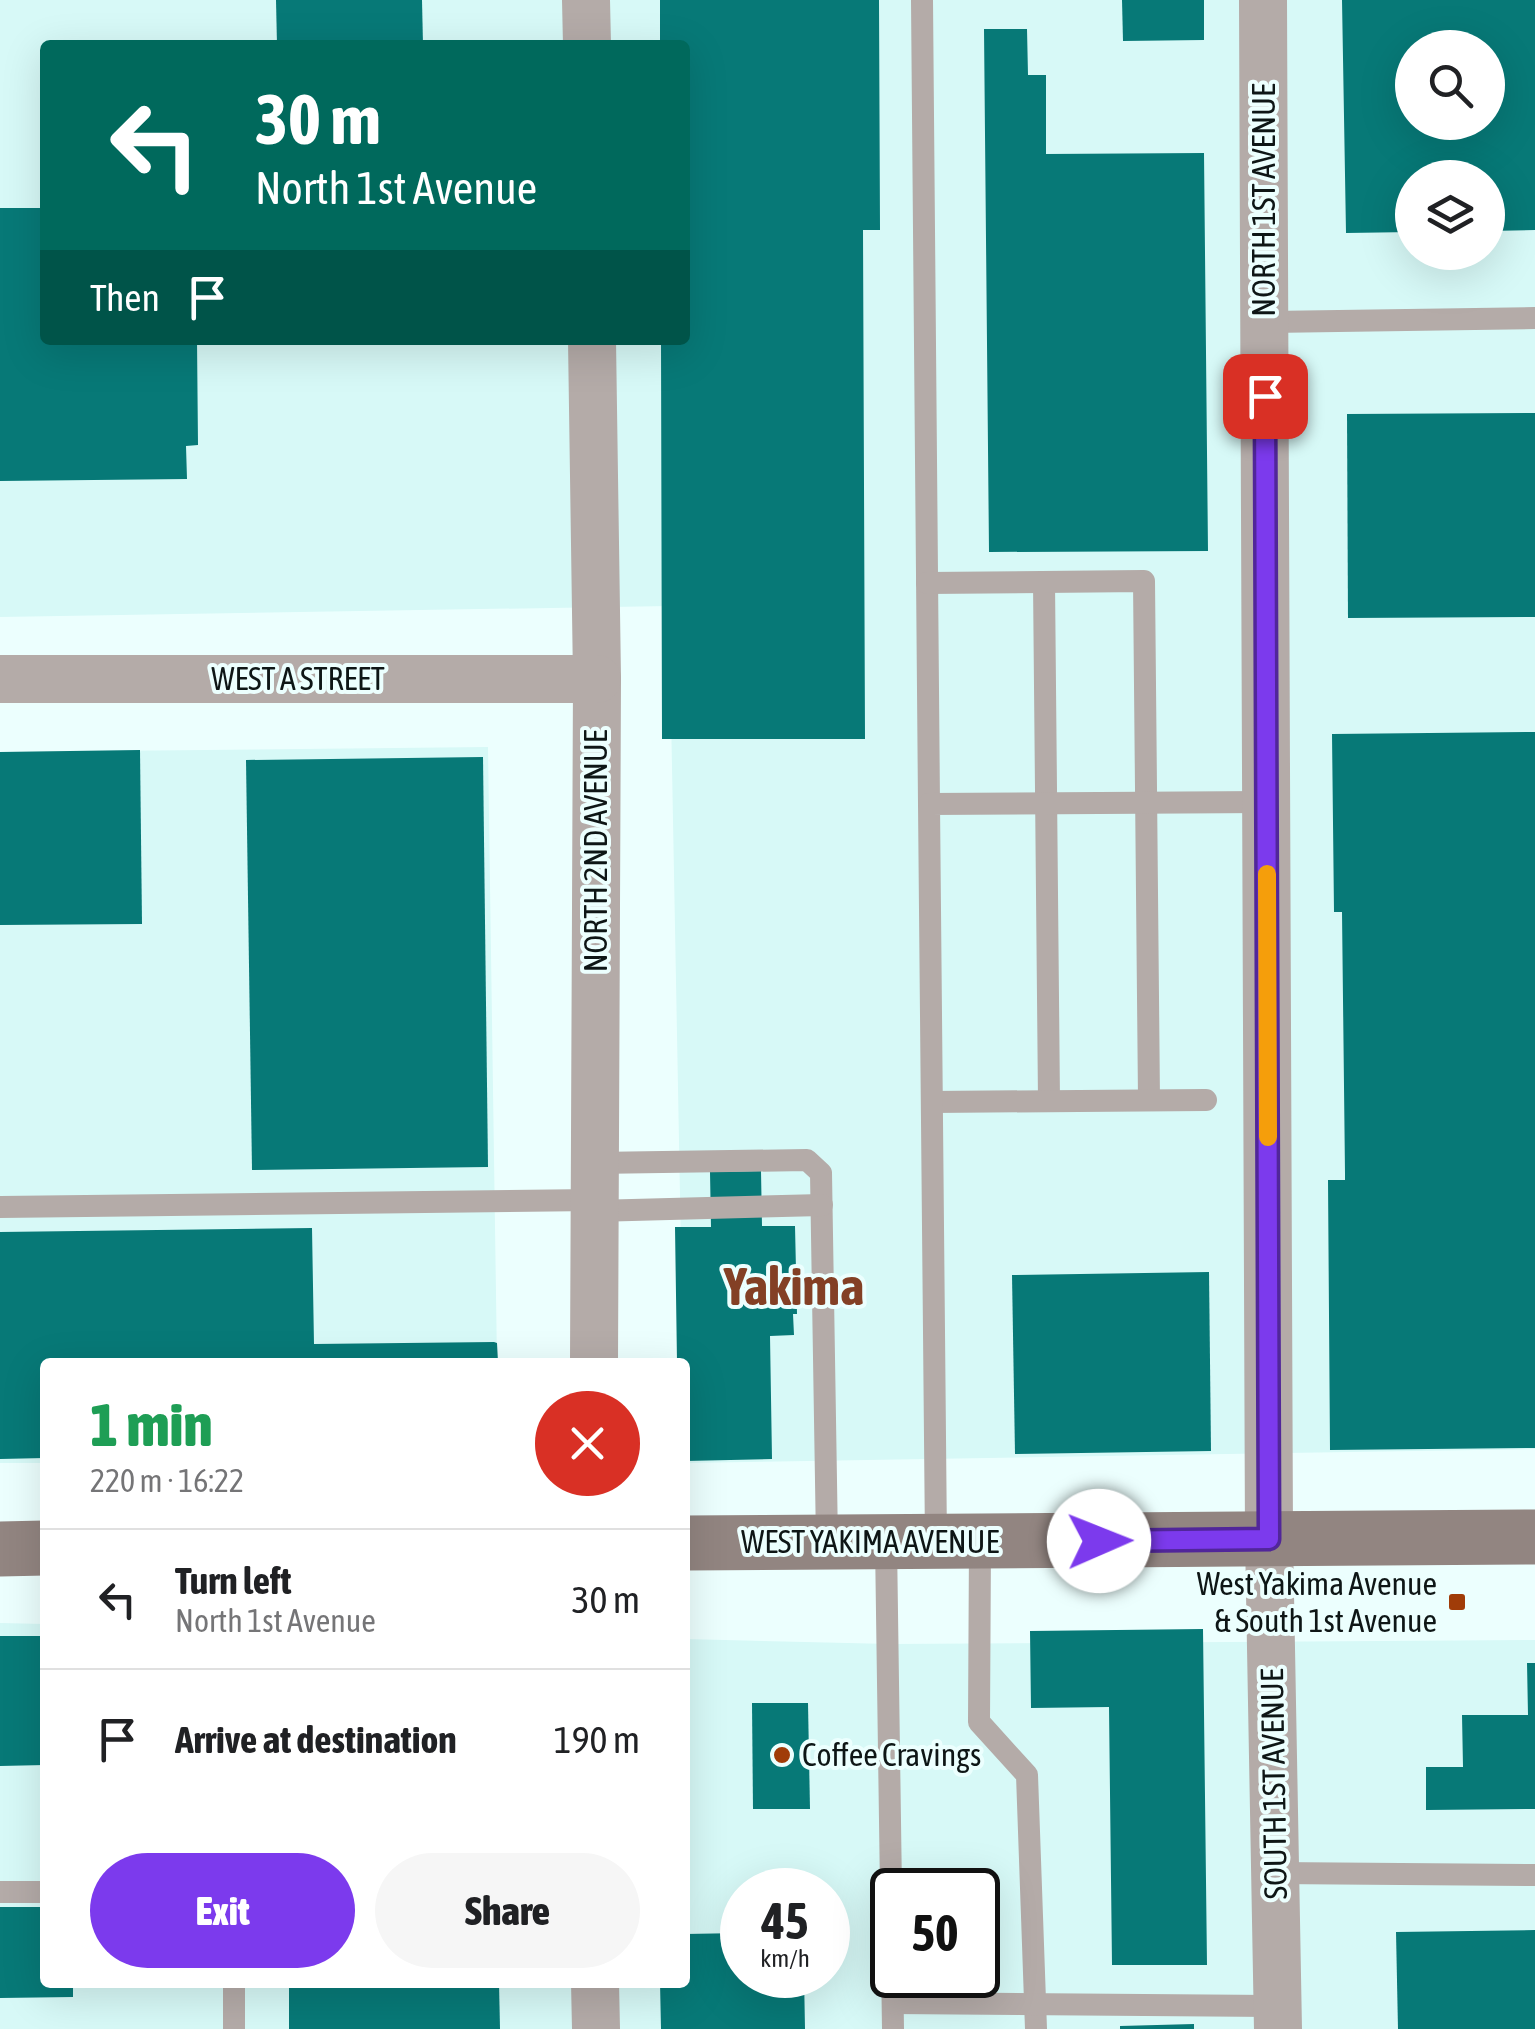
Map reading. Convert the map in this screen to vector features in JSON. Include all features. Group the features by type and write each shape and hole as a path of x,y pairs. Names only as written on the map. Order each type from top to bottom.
{"main road":[{"name":"WEST YAKIMA AVENUE","path":"690,1544 1535,1537"},
{"path":"0,1549 40,1548"}],"street":[{"path":"586,0 587,40"},
{"name":"NORTH 1ST AVENUE","path":"1263,0 1269,1539"},
{"name":"NORTH 2ND AVENUE","path":"592,345 597,679 594,1358"},
{"name":"WEST A STREET","path":"0,679 597,679"},
{"name":"SOUTH 1ST AVENUE","path":"1269,1539 1278,2018"},
{"path":"595,1988 596,2029"}],"lane":[{"path":"893,2029 934,1543 922,0"},
{"path":"1265,322 1535,318"},
{"path":"1044,582 1049,1101"},
{"path":"927,583 1144,582 1149,1100"},
{"path":"929,804 1266,802"},
{"path":"932,1102 1206,1100"},
{"path":"594,1191 807,1160 821,1173 826,1543"},
{"path":"0,1207 594,1191 822,1206"},
{"path":"934,1543 978,1722 1027,1775 1036,2029"},
{"path":"1275,1873 1535,1875"},
{"path":"0,1892 40,1892"},
{"path":"234,1988 234,2029"},
{"path":"893,2004 1035,2004 1278,2018"}],"shaded area":[{"path":"0,0 1535,0 1535,1449 690,1463 690,1358 683,1358 669,606 0,617"},
{"path":"488,747 497,1358 40,1358 40,1463 0,1463 0,752"},
{"path":"0,1623 40,1624 40,1988 690,1988 690,1639 890,1644 1535,1640 1535,2029 0,2029"}],"building":[{"path":"276,0 422,0 423,40 277,40"},
{"path":"660,0 879,0 880,230 863,230 865,739 662,739 661,345 690,345 690,40 660,40"},
{"path":"1122,0 1204,0 1204,40 1123,41"},
{"path":"1342,0 1535,0 1535,230 1505,231 1505,160 1395,160 1395,232 1346,233"},
{"path":"984,29 1027,29 1028,75 1046,75 1046,154 1204,153 1208,551 989,552"},
{"path":"0,208 40,208 40,345 197,345 198,445 186,446 187,479 0,481"},
{"path":"1535,413 1535,617 1348,618 1347,414"},
{"path":"1535,732 1535,1448 1330,1450 1328,1180 1345,1180 1342,912 1334,912 1332,734"},
{"path":"140,750 142,924 0,925 0,752"},
{"path":"483,757 488,1167 252,1170 246,760"},
{"path":"761,1171 762,1226 795,1226 794,1335 770,1336 772,1459 690,1461 690,1358 677,1358 675,1227 711,1227 710,1172"},
{"path":"312,1228 314,1344 494,1342 498,1358 40,1358 40,1458 0,1459 0,1232"},
{"path":"1209,1272 1211,1451 1015,1454 1012,1275"},
{"path":"1203,1629 1207,1965 1112,1965 1109,1707 1031,1708 1030,1631"},
{"path":"0,1636 40,1636 40,1765 0,1766"},
{"path":"1527,1663 1535,1663 1535,1809 1426,1810 1426,1767 1463,1767 1462,1715 1528,1715"},
{"path":"752,1703 808,1703 810,1809 753,1809"},
{"path":"0,1907 40,1907 40,1988 73,1988 73,1997 0,1998"},
{"path":"1535,1930 1535,2029 1398,2029 1396,1932"},
{"path":"720,1933 720,1998 804,1998 805,2029 661,2029 660,1988 690,1988 690,1934"},
{"path":"289,1988 499,1988 500,2029 289,2029"},
{"path":"1194,2024 1194,2029 1120,2029 1120,2026"}],"slow traffic":[{"path":"1267,874 1268,1137"}],"place":[{"name":"West Yakima Avenue & South 1st Avenue","path":"1457,1602"},
{"name":"Coffee Cravings","path":"782,1755"}],"district":[{"name":"Yakima","path":"794,1287"}],"route":[{"path":"1099,1541 1269,1539 1265,396"}]}
